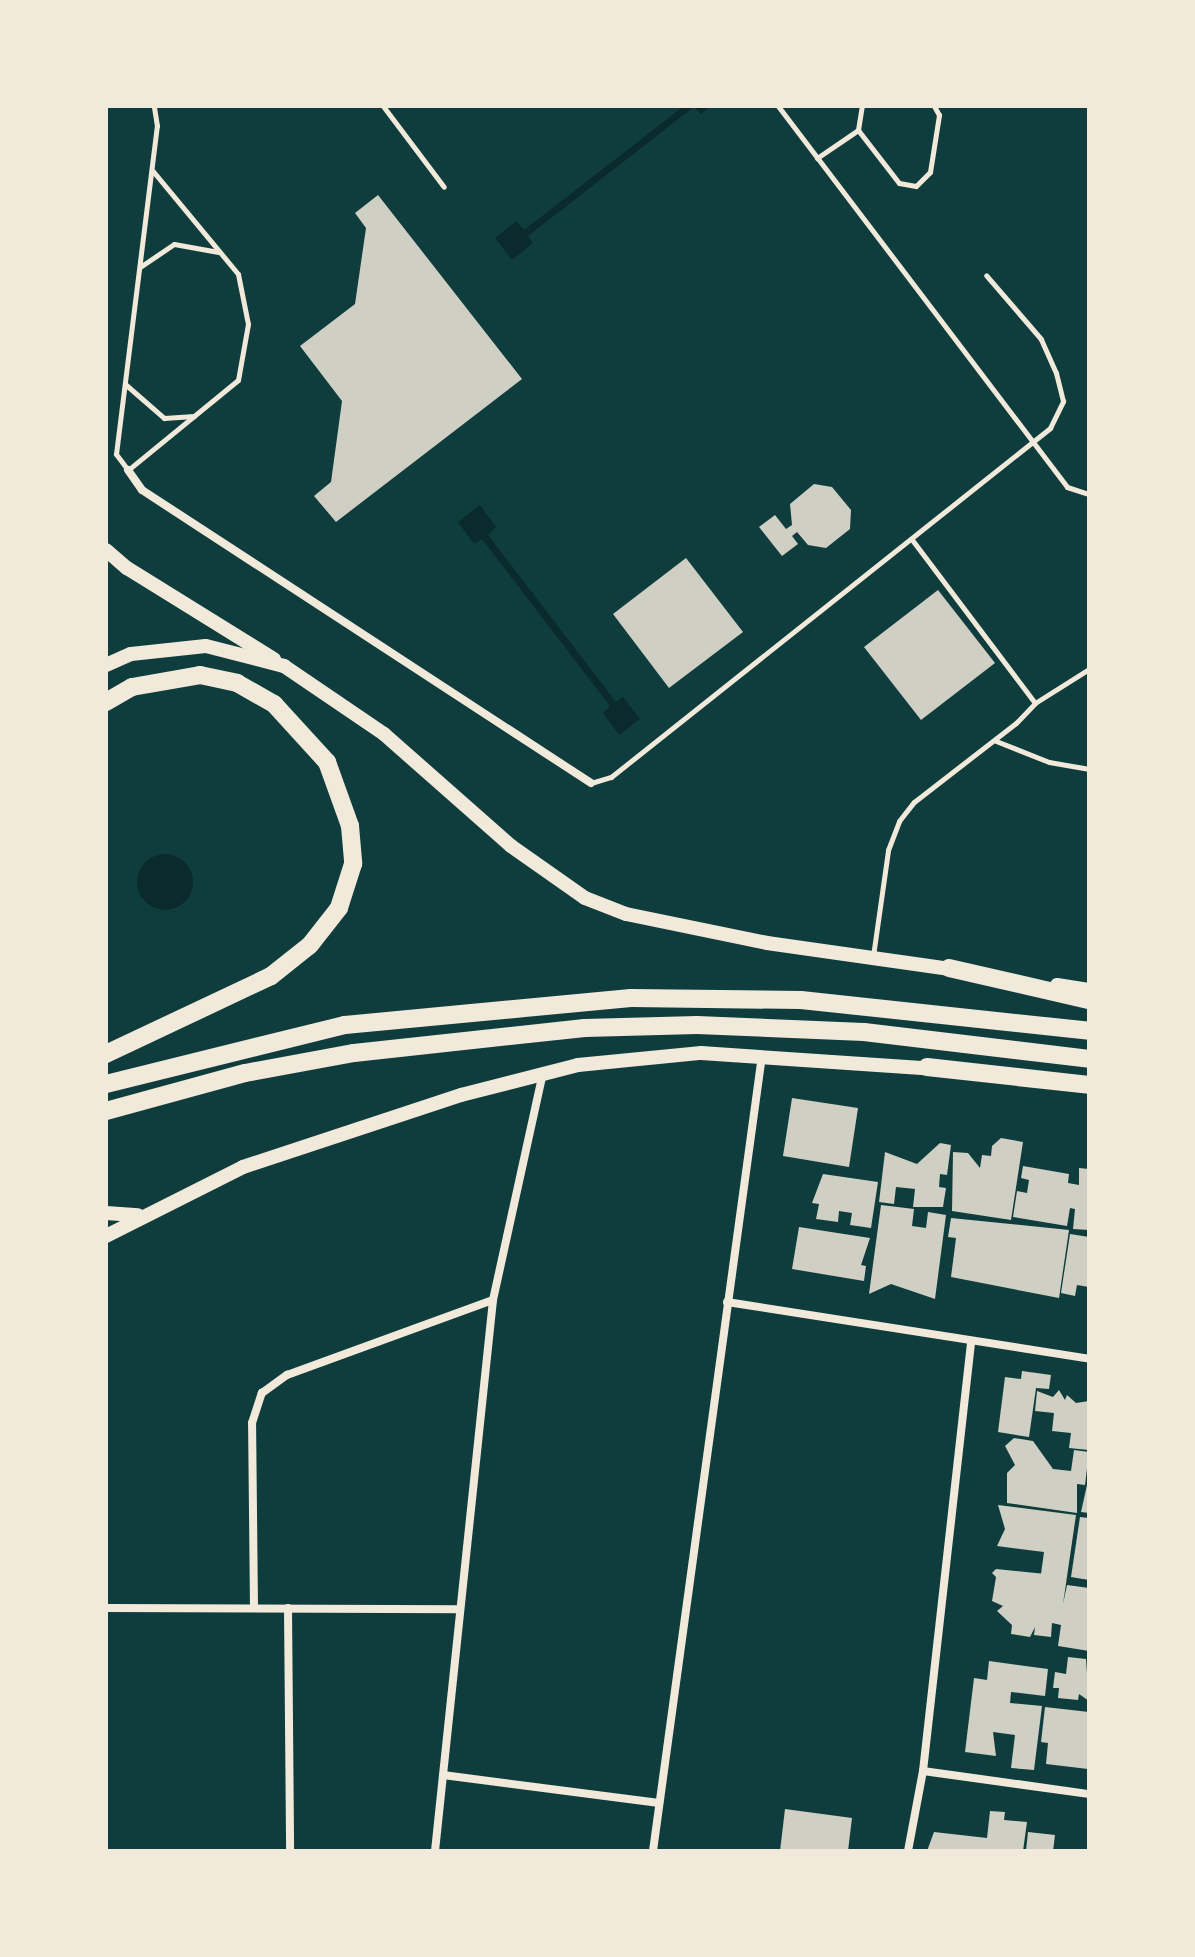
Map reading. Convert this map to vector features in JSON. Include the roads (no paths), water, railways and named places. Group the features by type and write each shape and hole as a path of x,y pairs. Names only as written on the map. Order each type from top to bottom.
{"highway":[{"path":"106,702 132,687 200,675 237,683 274,704 305,733 332,772 350,826 353,864 339,908 310,945 271,976 106,1054"},
{"path":"949,968 1089,1000"},
{"path":"106,1084 345,1025 631,998 801,1000 1089,1031"},
{"path":"106,1111 245,1073 354,1053 585,1028 697,1025 864,1032 1089,1059"},
{"path":"927,1067 1089,1085"}],"main road":[{"path":"106,550 127,568 284,666 384,734 511,846 585,898 689,930 1089,990"},
{"path":"106,665 131,654 206,646 284,666"},
{"path":"106,1236 138,1216 257,1162 543,1073 638,1056 762,1054 927,1067 1089,1094"},
{"path":"106,1213 138,1216"}],"street":[{"path":"128,470 142,490 591,783"},
{"path":"653,1851 762,1054"},
{"path":"435,1851 493,1300 543,1073"},
{"path":"254,1608 252,1423 262,1393 287,1375 493,1300"},
{"path":"727,1302 1089,1359"},
{"path":"908,1851 923,1771 971,1341"},
{"path":"106,1608 460,1609"},
{"path":"288,1608 290,1851"},
{"path":"923,1771 1089,1794"},
{"path":"443,1775 659,1803"}],"lane":[{"path":"152,170 238,274 248,324 238,380 128,470 116,454 152,170 154,106"},
{"path":"383,106 444,187"},
{"path":"778,106 1067,487 1089,494"},
{"path":"817,158 858,130 862,106"},
{"path":"858,130 899,183 916,186 930,172 936,146 934,106"},
{"path":"139,267 174,244 219,253"},
{"path":"591,783 611,777 1034,444 1061,414 1056,373 1041,339 986,275"},
{"path":"125,384 164,418 195,416"},
{"path":"912,540 1035,703"},
{"path":"872,957 888,850 899,821 914,802 995,740 1035,703 1089,669"},
{"path":"995,740 1049,762 1089,769"}],"water":[{"path":"684,106 711,106 701,114 694,107 528,236 533,243 512,260 495,238 516,221 524,230"},
{"path":"480,505 496,527 488,535 616,702 623,697 640,719 619,735 603,713 610,706 482,539 474,544 458,522"},
{"path":"165,854 185,862 193,882 185,902 165,910 145,902 137,882 145,862"}]}
